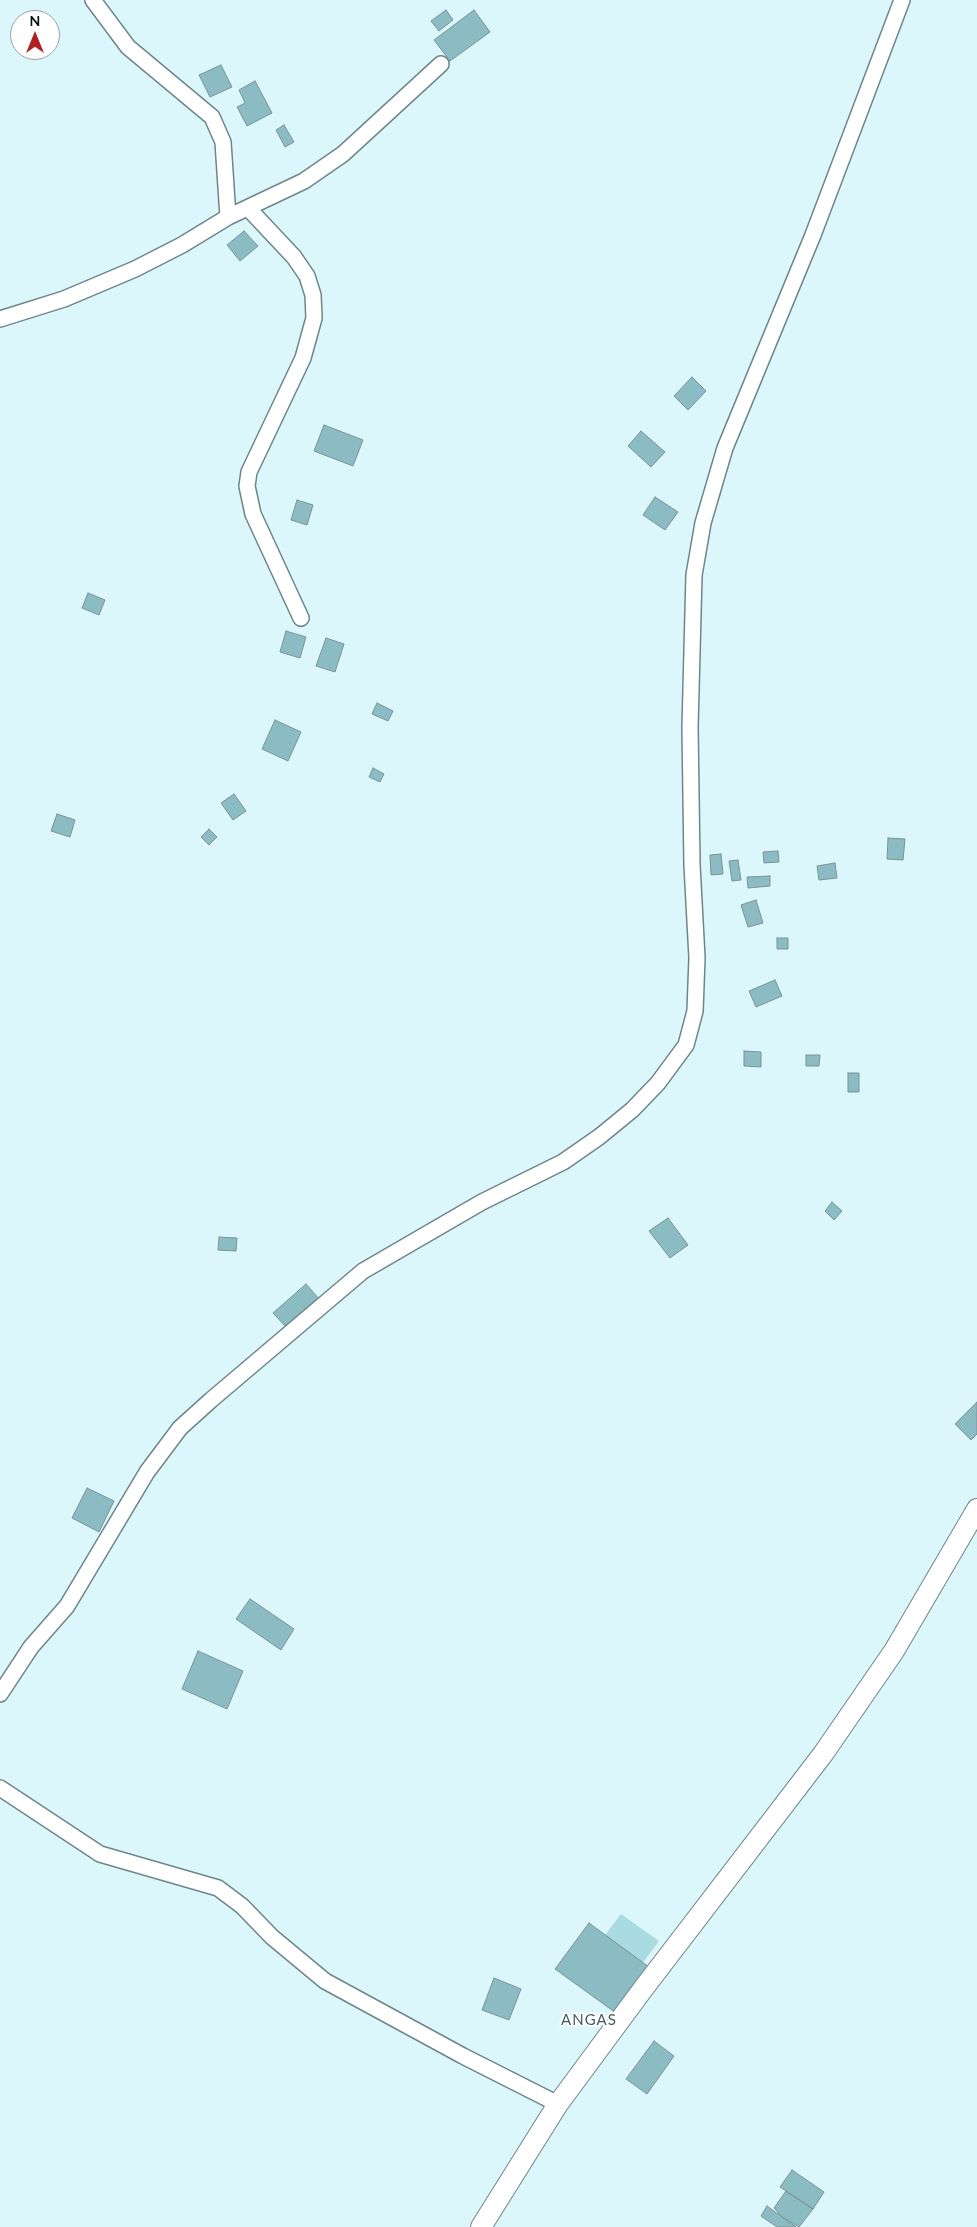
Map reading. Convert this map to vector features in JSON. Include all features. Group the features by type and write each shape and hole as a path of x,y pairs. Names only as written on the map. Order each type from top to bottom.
{"street":[{"path":"93,0 128,47 212,117 223,142 228,217"},
{"path":"0,1694 30,1647 67,1606 147,1472 180,1428 363,1271 482,1202 563,1162 599,1136 632,1110 658,1083 686,1045 695,1011 697,958 692,865 690,727 694,575 703,523 725,448 813,236 902,0"},
{"path":"0,319 64,299 135,269 182,245 228,217 304,181 343,154 441,64"},
{"path":"248,208 294,257 307,276 313,295 314,318 303,358 249,472 247,486 253,514 301,618"},
{"path":"481,2227 558,2104 643,1989 823,1754 894,1651 977,1509"},
{"path":"0,1788 100,1854 218,1888 242,1906 272,1937 325,1981 463,2056 558,2104"}],"shaded area":[{"path":"621,1914 659,1941 613,2003 575,1975"}],"building":[{"path":"446,10 453,20 439,31 431,21"},
{"path":"474,10 490,32 450,61 434,40"},
{"path":"221,65 232,87 210,97 199,75"},
{"path":"255,81 272,113 247,126 237,107 245,103 239,90"},
{"path":"284,125 294,142 285,147 276,130"},
{"path":"244,231 258,246 240,261 227,245"},
{"path":"692,377 706,391 688,410 674,396"},
{"path":"324,425 363,440 353,466 314,451"},
{"path":"641,431 665,452 651,467 628,446"},
{"path":"655,497 678,512 665,530 643,515"},
{"path":"297,500 313,505 307,525 291,520"},
{"path":"88,593 105,600 99,615 82,608"},
{"path":"286,631 306,637 300,658 280,652"},
{"path":"326,638 344,644 335,672 316,666"},
{"path":"377,703 393,711 388,721 372,714"},
{"path":"275,720 301,732 288,761 262,749"},
{"path":"373,768 384,774 380,782 369,777"},
{"path":"234,794 246,811 233,820 221,803"},
{"path":"57,814 75,820 70,837 51,831"},
{"path":"209,829 217,837 209,845 201,837"},
{"path":"888,838 905,839 903,860 887,859"},
{"path":"778,851 779,862 764,863 763,852"},
{"path":"721,854 723,874 711,875 710,855"},
{"path":"738,860 741,880 732,881 729,861"},
{"path":"835,863 837,878 819,880 817,866"},
{"path":"770,876 770,886 748,888 747,877"},
{"path":"756,900 763,923 748,927 741,905"},
{"path":"777,938 788,938 788,949 777,949"},
{"path":"775,980 782,996 756,1007 749,991"},
{"path":"744,1051 761,1052 761,1067 744,1066"},
{"path":"806,1055 820,1055 819,1066 806,1066"},
{"path":"848,1073 859,1073 859,1092 848,1092"},
{"path":"832,1202 842,1211 834,1220 825,1211"},
{"path":"668,1218 688,1245 670,1258 649,1231"},
{"path":"219,1237 237,1238 236,1251 218,1250"},
{"path":"306,1284 320,1300 287,1328 273,1313"},
{"path":"977,1402 977,1434 971,1440 955,1424"},
{"path":"87,1488 114,1501 99,1532 72,1518"},
{"path":"250,1599 294,1629 281,1650 236,1619"},
{"path":"198,1651 243,1671 227,1709 182,1689"},
{"path":"589,1923 649,1967 616,2013 555,1969"},
{"path":"494,1978 521,1989 509,2020 482,2010"},
{"path":"654,2041 674,2056 647,2094 626,2079"},
{"path":"792,2170 824,2192 813,2209 780,2187"},
{"path":"786,2191 813,2209 799,2227 782,2217 774,2208"},
{"path":"767,2206 796,2227 777,2227 761,2216"}],"district":[{"name":"ANGAS","path":"589,2020"}]}
